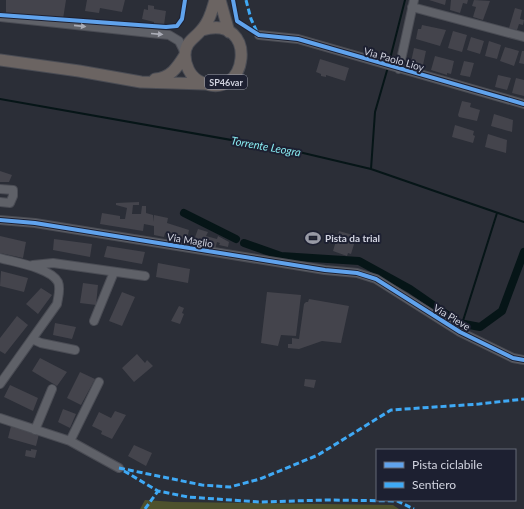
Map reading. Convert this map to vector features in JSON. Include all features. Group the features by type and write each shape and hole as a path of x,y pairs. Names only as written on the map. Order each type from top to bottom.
{"main road":[{"name":"SP46var","path":"124,78 162,78 169,75 177,68 191,39 202,30 212,13 215,0"},
{"name":"SP46var","path":"0,60 124,78 141,82 214,85 223,83 238,73 243,55 241,46 230,32 220,0"},
{"path":"202,30 216,28 230,32"},
{"name":"SP46var","path":"185,54 186,65 190,73 205,84"}],"street":[{"path":"396,68 413,4 524,37"},
{"path":"0,17 120,31 169,34 178,41 185,54"},
{"name":"Via Paolo Lioy","path":"259,35 298,39 524,104"},
{"path":"0,189 13,190 13,196 10,202 0,202"},
{"name":"Via Maglio","path":"0,220 35,223 325,270 357,273 376,279"},
{"path":"0,258 48,272 58,281 59,292 57,304 0,384"},
{"path":"26,265 53,264 145,276"},
{"path":"94,321 114,272"},
{"name":"Via Pieve","path":"376,279 460,332 513,358 524,360"},
{"path":"32,339 41,343 75,350"},
{"path":"70,441 98,382"},
{"path":"35,430 52,389"},
{"path":"0,418 70,441 119,468"}],"green space":[{"path":"145,500 174,502 393,505 399,509 140,509"}],"building":[{"path":"6,0 66,0 63,19 6,14"},
{"path":"87,0 125,0 122,12 100,8 99,13 85,11"},
{"path":"429,0 446,0 445,5"},
{"path":"451,0 468,0 467,4 463,3 460,13 450,10"},
{"path":"474,0 490,1 483,20 473,17 476,7 472,6"},
{"path":"148,5 154,6 154,9 166,11 164,25 154,24 154,22 142,19 144,9 148,10"},
{"path":"515,8 522,10 520,19 524,20 523,25 519,24 517,30 509,28"},
{"path":"422,25 446,30 440,46 416,39 418,29 421,29"},
{"path":"453,31 467,35 462,52 448,48"},
{"path":"471,37 484,41 480,54 467,50"},
{"path":"489,41 501,45 497,59 485,56"},
{"path":"505,47 519,51 514,66 500,61"},
{"path":"414,48 426,51 423,65 411,62"},
{"path":"522,51 524,51 524,64 519,63"},
{"path":"435,56 454,61 451,74 447,73 447,75 431,70"},
{"path":"320,59 349,68 345,81 326,75 326,77 321,76 321,74 316,72"},
{"path":"464,61 474,63 470,77 460,75"},
{"path":"498,75 511,78 507,90 495,87"},
{"path":"516,78 524,80 524,96 512,93"},
{"path":"462,101 471,103 470,107 480,110 477,121 459,117 458,115"},
{"path":"494,114 513,120 512,132 491,126"},
{"path":"455,125 474,131 473,135 475,136 473,143 452,137"},
{"path":"488,134 507,140 506,153 485,147"},
{"path":"0,171 12,175 9,182 0,182"},
{"path":"139,202 139,205 133,205 132,214 141,214 142,206 146,206 146,213 153,215 153,222 154,215 168,218 167,223 189,230 187,240 171,237 171,234 165,233 164,237 154,235 154,226 144,224 143,231 100,224 102,213 120,216 120,219 125,219 127,208 116,205 116,203"},
{"path":"198,229 208,232 206,236 217,239 218,236 229,242 228,247 219,245 220,243 217,242 215,250 193,243"},
{"path":"339,231 353,235 351,240 355,241 351,254 348,253 347,256 333,251"},
{"path":"0,236 26,242 23,258 0,253"},
{"path":"54,239 92,244 90,257 53,250"},
{"path":"107,246 145,252 142,264 104,257"},
{"path":"158,263 190,269 188,283 156,277"},
{"path":"1,271 28,278 24,292 0,286"},
{"path":"83,283 98,285 96,305 80,303"},
{"path":"41,288 52,295 38,314 26,304"},
{"path":"122,292 135,297 122,326 109,321"},
{"path":"267,292 301,295 296,336 281,335 278,346 261,343"},
{"path":"309,299 349,306 341,343 322,341 299,349 288,348 288,344 292,344 292,338 299,339 304,304 308,302"},
{"path":"179,306 184,308 182,313 184,314 180,324 171,321"},
{"path":"17,316 28,325 5,354 0,351 0,338"},
{"path":"55,323 76,327 72,339 53,335"},
{"path":"137,354 145,363 147,360 153,366 134,382 122,368"},
{"path":"40,358 67,372 57,386 32,371"},
{"path":"80,372 95,379 81,405 67,398"},
{"path":"305,379 316,380 314,388 304,386"},
{"path":"10,385 38,398 33,411 4,397"},
{"path":"63,409 76,414 70,428 58,422"},
{"path":"115,411 126,415 112,439 101,434 102,431 92,426 99,412 111,418"},
{"path":"11,426 39,434 36,446 8,438"},
{"path":"134,445 152,453 146,466 128,456"},
{"path":"31,449 37,450 35,458 25,456 26,450 31,451"}],"waterway":[{"path":"389,63 405,0"},
{"path":"371,169 375,112 388,67"},
{"name":"Torrente Leogra","path":"0,99 299,152 371,169 524,222"},
{"path":"184,213 236,239"},
{"path":"462,324 497,213"},
{"path":"244,243 281,256 359,261 410,289 459,323 480,327 502,311 524,252"}],"marked path":[{"path":"246,0 251,19 257,32"},
{"path":"119,468 202,485 230,487 260,479 318,455 391,410 479,404 524,399"},
{"path":"124,471 158,491 188,497 260,502 326,500 376,501"},
{"path":"145,509 158,491"},
{"path":"397,501 414,509"}],"cycle path":[{"path":"0,15 166,27 177,26 182,19 185,0"},
{"path":"233,0 237,21 259,35 298,39 524,104"},
{"path":"0,220 35,223 325,270 357,273 376,279 460,332 513,358 524,360"}],"place":[{"name":"Pista da trial","path":"313,238"}]}
